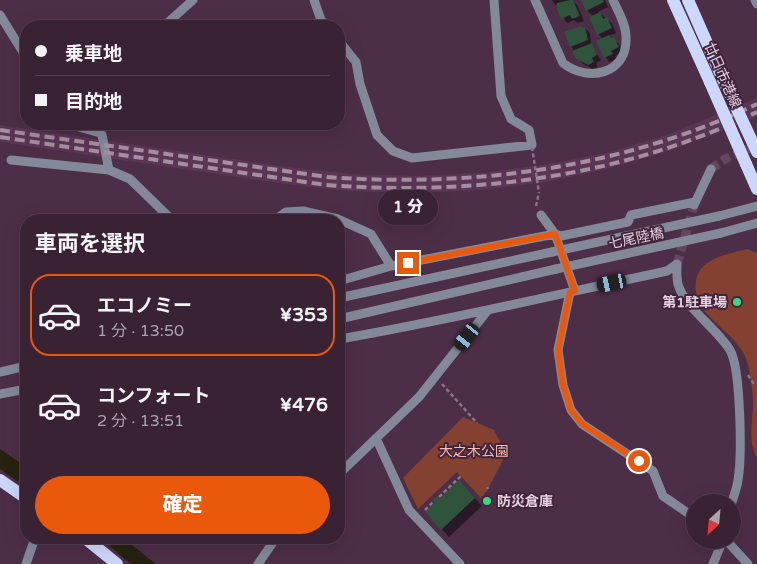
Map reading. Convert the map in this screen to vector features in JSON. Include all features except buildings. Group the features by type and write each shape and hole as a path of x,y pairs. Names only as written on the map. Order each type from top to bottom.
{"main road":[{"name":"廿日市港線","path":"673,0 757,152"},
{"name":"廿日市港線","path":"688,0 746,164 757,189"},
{"path":"0,480 20,494"},
{"path":"92,544 117,564"}],"street":[{"path":"171,20 193,0"},
{"path":"314,0 321,20"},
{"path":"345,48 356,62 360,84 376,135 392,151 412,158 532,145 529,130 511,119 501,96 494,0"},
{"path":"535,0 563,62 572,70 593,75 614,66 626,47 624,25 613,0"},
{"path":"755,0 757,4"},
{"path":"0,16 20,48"},
{"path":"87,130 102,135 109,170"},
{"path":"11,160 109,170 130,179 166,214"},
{"path":"345,279 391,266 555,234 562,236 628,222 631,215 694,204 711,169"},
{"path":"345,297 719,216 757,206"},
{"path":"283,214 286,212 303,211 316,214"},
{"path":"541,216 555,234 572,291 558,350 563,385 571,410 582,424 654,471 663,496 686,512"},
{"path":"345,222 371,234 391,266"},
{"name":"七尾陸橋","path":"345,318 556,269 722,234 757,223"},
{"path":"345,338 488,310 668,270 677,264 678,287 685,298 722,338 731,352 737,390 740,445 738,479 734,494"},
{"path":"345,468 420,397 488,310"},
{"path":"0,372 20,367"},
{"path":"0,394 20,389"},
{"path":"376,438 409,510 460,564"},
{"path":"26,564 33,544"},
{"path":"258,564 272,544"},
{"path":"713,564 720,549"},
{"path":"733,549 748,564"}],"path":[{"path":"532,147 539,193"},
{"path":"436,377 477,423"},
{"path":"438,498 460,476"}],"shaded area":[{"path":"757,98 757,117 672,150 610,168 546,182 481,190 416,193 350,191 285,184 0,142 0,125 20,128 20,130 34,130 287,167 351,174 415,176 479,173 543,165 606,153 667,135"},
{"path":"0,449 20,463 20,483 0,469"},
{"path":"107,544 131,544 156,564 131,564"}],"green space":[{"name":"第1駐車場","path":"747,249 757,253 757,458 752,446 753,395 747,361 742,350 707,314 700,304 696,293 698,273 703,267 716,258"},
{"name":"大之木公園","path":"463,417 494,430 506,454 488,489 481,498 457,472 418,509 403,478"}],"tunnel":[{"path":"711,169 725,159 757,145"},
{"path":"677,264 694,206"}],"railway":[{"path":"0,130 327,177 382,180 437,179 492,176 547,169 601,158 654,144 706,126 757,104"},
{"path":"0,137 326,185 381,188 437,187 492,184 601,167 654,152 706,134 757,112"}],"place":[{"name":"第1駐車場","path":"737,302"},
{"name":"防災倉庫","path":"487,501"}],"route":[{"path":"408,263 555,234 575,291 570,292 558,350 563,385 571,410 582,424 639,461"}]}
